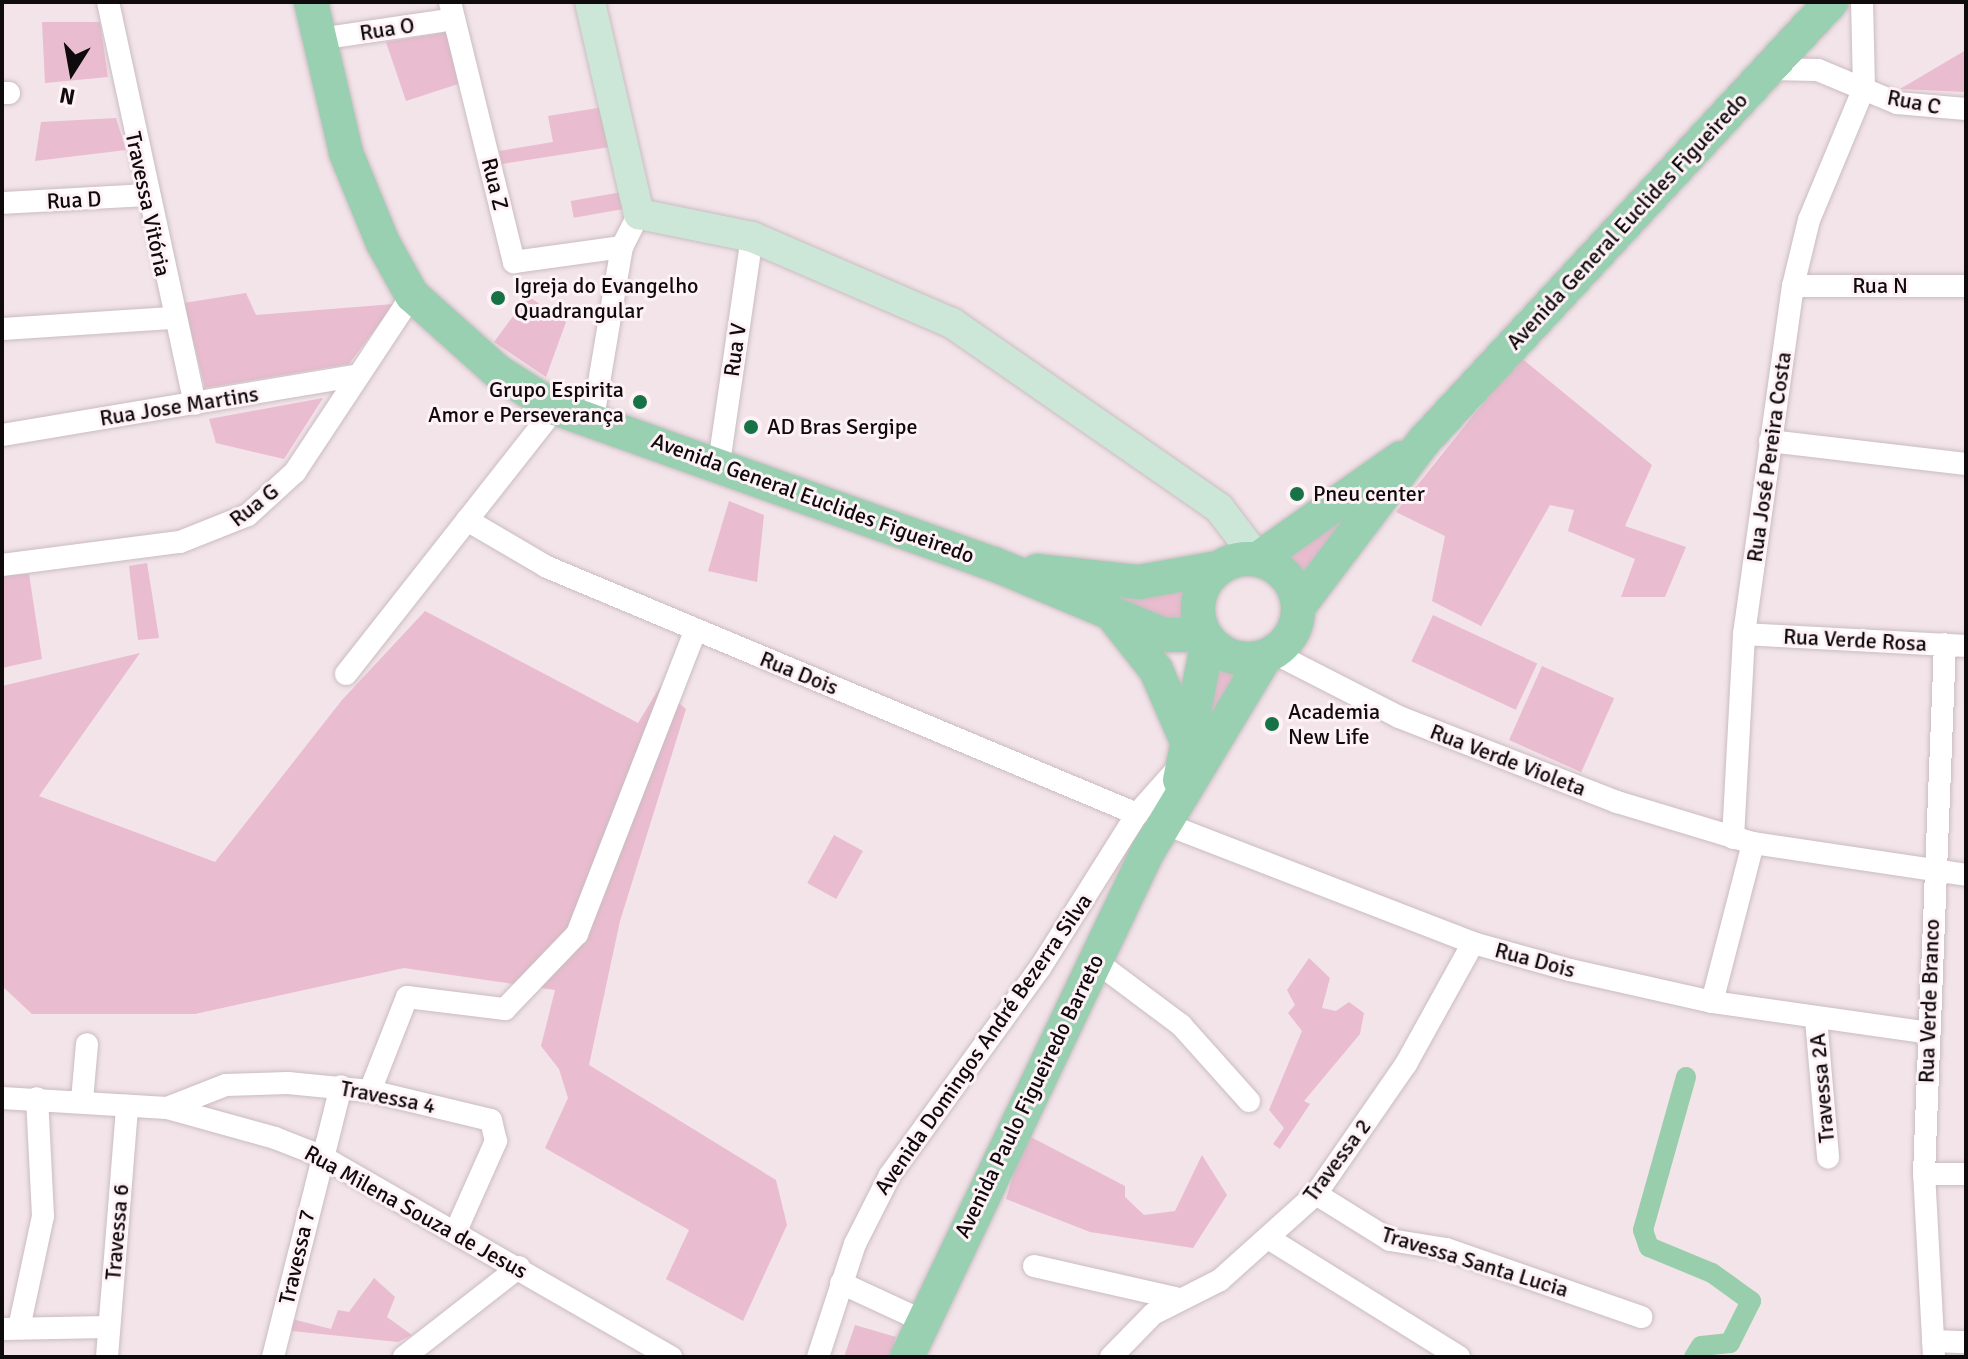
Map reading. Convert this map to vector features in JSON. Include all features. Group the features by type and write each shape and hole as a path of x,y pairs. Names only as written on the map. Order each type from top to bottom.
{"main road":[{"name":"Avenida General Euclides Figueiredo","path":"311,2 357,187 412,295 472,352 555,408 593,418 994,564 1114,616 1182,639 1206,638"},
{"name":"Avenida General Euclides Figueiredo","path":"1299,606 1424,441 1831,2"},
{"name":"Avenida General Euclides Figueiredo","path":"1258,559 1424,441"},
{"path":"1258,559 1286,576 1299,606 1293,633 1270,654 1241,659 1206,638 1197,606 1218,568 1258,559"},
{"name":"Avenida General Euclides Figueiredo","path":"994,564 1139,582 1218,568"},
{"path":"1114,616 1156,670 1191,753"},
{"name":"Avenida Paulo Figueiredo Barreto","path":"907,1357 921,1320 1094,960 1154,824 1191,753 1199,665 1206,638"},
{"name":"Avenida Paulo Figueiredo Barreto","path":"1154,824 1270,654"}],"street":[{"name":"Travessa Vitória","path":"108,2 145,195 195,404"},
{"path":"590,2 639,214 622,247 593,418"},
{"name":"Rua José Pereira Costa","path":"1743,840 1744,634 1770,441 1793,286 1809,220 1864,88 1862,2"},
{"name":"Rua O","path":"319,39 452,10"},
{"name":"Rua Z","path":"452,10 514,262 622,247"},
{"path":"1767,69 1818,70 1864,88"},
{"name":"Rua C","path":"1864,88 1920,108 1966,109"},
{"name":"Rua D","path":"2,203 145,195"},
{"path":"639,214 752,237 916,305 1030,371 1219,508 1258,559"},
{"name":"Rua V","path":"719,463 752,237"},
{"name":"Rua N","path":"1793,286 1966,286"},
{"name":"Rua G","path":"2,565 147,548 231,526 295,472 412,295"},
{"path":"2,329 172,318"},
{"name":"Rua Jose Martins","path":"2,435 356,376"},
{"path":"346,674 555,408"},
{"path":"1770,441 1966,464"},
{"name":"Rua Dois","path":"467,520 517,553 1154,824 1473,943 1712,1002 1929,1033"},
{"path":"370,1091 407,997 505,1009 577,934 695,631"},
{"name":"Rua Verde Rosa","path":"1744,634 1955,645"},
{"name":"Rua Verde Branco","path":"1934,1349 1924,1174 1932,870 1955,645"},
{"name":"Rua Verde Violeta","path":"1270,654 1501,759 1743,840 1966,875"},
{"name":"Avenida Domingos André Bezerra Silva","path":"818,1357 841,1283 890,1175 1040,968 1154,824"},
{"path":"1712,1002 1743,840"},
{"name":"Travessa 2","path":"1111,1357 1179,1299 1210,1287 1316,1194 1406,1064 1473,943"},
{"path":"1094,960 1181,1025 1249,1101"},
{"name":"Travessa 2A","path":"1816,1019 1828,1157"},
{"path":"82,1100 87,1044"},
{"name":"Travessa 4","path":"167,1108 226,1085 341,1086 496,1124 492,1151 456,1231"},
{"name":"Travessa 7","path":"273,1357 341,1086"},
{"name":"Rua Milena Souza de Jesus","path":"2,1098 82,1100 167,1108 321,1156 671,1357"},
{"path":"37,1098 43,1216 10,1329 109,1327"},
{"name":"Travessa 6","path":"107,1357 127,1106"},
{"path":"1924,1174 1966,1174"},
{"name":"Travessa Santa Lucia","path":"1316,1194 1390,1240 1446,1249 1641,1317"},
{"path":"1268,1238 1459,1357"},
{"path":"1034,1266 1179,1299"},
{"path":"404,1357 519,1267"},
{"path":"841,1283 921,1320"},
{"path":"1934,1349 1966,1342"}],"shaded area":[{"path":"42,22 100,22 108,77 45,83"},
{"path":"448,32 458,84 406,101 386,42"},
{"path":"1966,50 1966,92 1900,89"},
{"path":"604,107 610,147 502,164 499,151 553,142 548,116"},
{"path":"116,118 126,150 35,161 41,122"},
{"path":"622,192 625,209 574,218 571,201"},
{"path":"246,293 256,315 394,304 349,364 205,388 184,303"},
{"path":"528,296 566,322 546,377 494,342"},
{"path":"1520,357 1652,465 1625,526 1686,547 1665,597 1621,597 1635,559 1568,531 1574,510 1550,505 1481,626 1432,601 1445,536 1396,512"},
{"path":"323,398 284,459 216,443 209,419"},
{"path":"1378,479 1304,588 1292,560 1273,551"},
{"path":"729,501 764,515 757,582 708,571"},
{"path":"147,563 159,638 138,640 129,566"},
{"path":"29,574 42,659 2,668 2,575"},
{"path":"1056,588 1193,589 1196,634"},
{"path":"425,611 638,723 660,687 686,709 620,921 589,1065 776,1180 787,1225 743,1321 666,1279 689,1230 545,1148 568,1098 559,1069 541,1046 555,990 404,968 195,1014 32,1014 2,986 2,686 140,653 39,796 215,862 342,700"},
{"path":"1433,615 1537,664 1516,710 1411,661"},
{"path":"1192,653 1251,667 1196,742"},
{"path":"1542,666 1614,698 1581,772 1509,740"},
{"path":"834,835 863,851 836,899 807,883"},
{"path":"1309,958 1330,978 1322,1008 1336,1011 1349,1002 1364,1013 1360,1034 1304,1101 1310,1104 1280,1149 1273,1144 1284,1128 1269,1110 1302,1031 1288,1013 1295,1005 1287,990"},
{"path":"1025,1134 1125,1186 1125,1197 1144,1215 1175,1211 1202,1155 1227,1195 1193,1248 1090,1232 1006,1199"},
{"path":"374,1278 395,1297 387,1317 412,1335 398,1342 292,1331 292,1319 331,1329 338,1310 349,1312"},
{"path":"855,1325 896,1337 890,1357 844,1357"}],"waterway":[{"path":"1686,1077 1643,1230 1649,1247 1712,1273 1751,1301 1730,1343 1701,1346 1694,1357"}],"place":[{"name":"Igreja do Evangelho Quadrangular","path":"498,298"},
{"name":"Grupo Espirita Amor e Perseverança","path":"640,402"},
{"name":"AD Bras Sergipe","path":"751,427"},
{"name":"Pneu center","path":"1297,494"},
{"name":"Academia New Life","path":"1272,724"}]}
